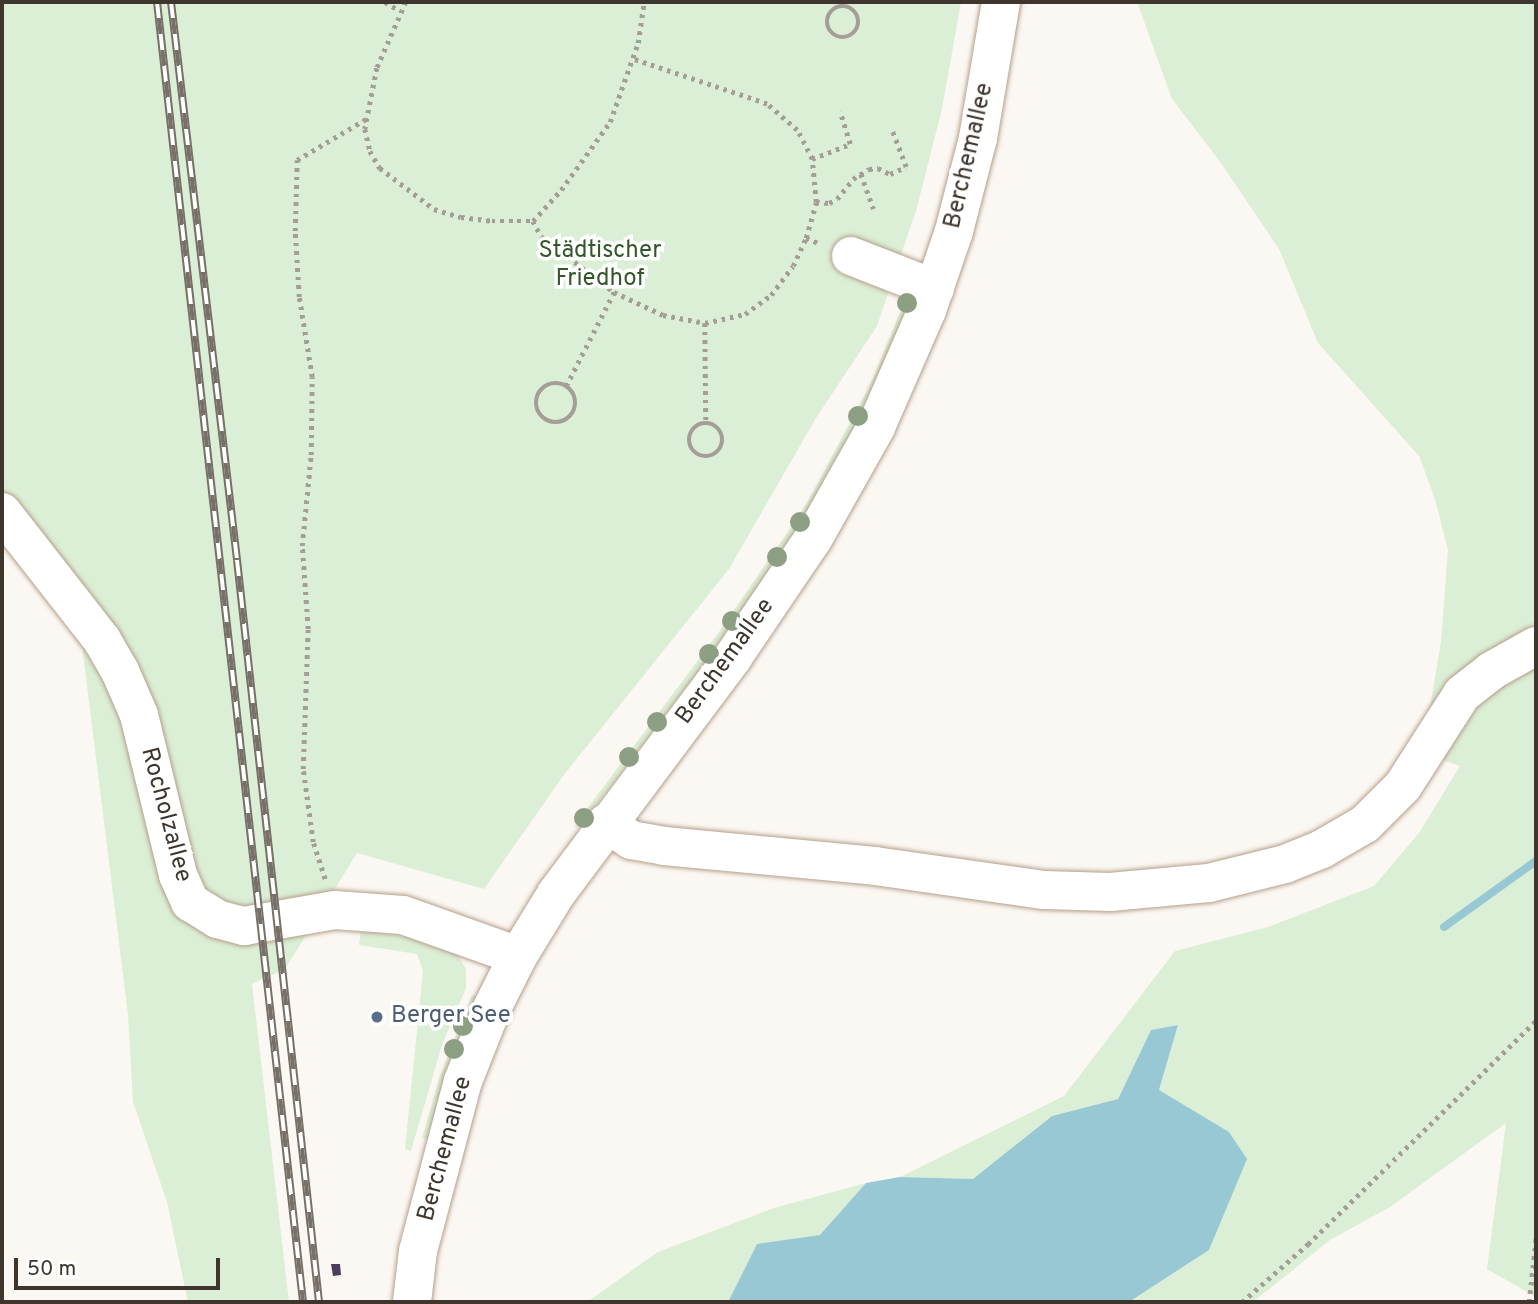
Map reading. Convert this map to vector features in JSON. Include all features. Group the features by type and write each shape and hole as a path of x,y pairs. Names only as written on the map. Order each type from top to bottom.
{"street":[{"name":"Berchemallee","path":"412,1302 418,1251 463,1081 492,1008 518,956 555,894 733,657 814,539 876,427 935,289 954,231 978,138 1001,2"},
{"path":"851,256 935,289"},
{"name":"Rocholzallee","path":"2,512 102,640 120,671 139,715 178,875 190,902 217,919 244,926 335,910 403,915 518,956"},
{"path":"606,823 631,840 664,846 875,866 1044,890 1110,892 1209,883 1285,864 1322,849 1365,824 1402,786 1462,694 1491,671 1536,646"}],"path":[{"path":"384,2 400,11"},
{"path":"406,2 377,68 366,119 370,151 380,168 434,209 471,219 533,221 561,190 610,122 633,59 644,2"},
{"path":"850,5 856,13 858,27 847,38 837,38 828,30 829,14 837,7 850,5"},
{"path":"533,221 541,236 614,292 663,315 705,323 745,314 771,295 793,267 816,202 812,159 797,130 767,104 633,59"},
{"path":"812,159 850,144 840,111"},
{"path":"335,910 313,842 303,769 309,629 302,545 311,455 312,377 299,297 295,231 297,160 366,119"},
{"path":"816,202 829,204 861,174 878,168 890,174 906,167 891,128"},
{"path":"861,174 874,209"},
{"path":"566,386 614,292"},
{"path":"705,323 706,424"},
{"path":"550,384 566,386 575,398 573,414 558,423 545,420 536,404 541,391 550,384"},
{"path":"706,424 716,427 722,441 716,453 708,457 697,455 689,442 692,430 706,424"},
{"path":"1242,1302 1308,1244 1536,1021"},
{"path":"1529,1302 1536,1238"}],"green space":[{"name":"Städtischer Friedhof","path":"2,2 961,2 942,109 916,211 877,326 816,418 729,569 563,776 484,889 357,853 285,969 252,984 289,1302 188,1302 167,1202 133,1102 128,1015 76,597 2,495"},
{"path":"1137,2 1536,2 1536,643 1424,743 1441,642 1448,550 1435,499 1419,456 1318,343 1279,249 1221,163 1172,99"},
{"path":"907,295 913,297 855,429 811,508 725,636 578,829 574,826 719,632 806,505 872,381"},
{"path":"1536,647 1536,1297 1487,1269 1506,1123 1390,1207 1330,1240 1253,1302 1129,1302 1209,1250 1226,1205 1190,1110 1159,1090 1178,1025 1151,1030 1118,1099 1052,1116 973,1179 900,1177 1064,1096 1175,951 1268,927 1374,886 1419,833 1460,766 1423,753"},
{"path":"361,931 415,938 456,952 466,969 466,988 442,1045 411,1151 405,1149 423,971 417,954 359,945"},
{"path":"472,995 478,997 428,1140 422,1138 440,1076"},
{"path":"866,1183 820,1236 757,1245 728,1302 587,1302 658,1252 774,1208"}],"water":[{"path":"1178,1025 1159,1090 1229,1132 1247,1159 1209,1250 1129,1302 728,1302 757,1244 820,1235 866,1183 900,1177 973,1179 1052,1116 1118,1099 1151,1030"}],"building":[{"path":"331,1264 340,1264 341,1275 333,1276"}],"waterway":[{"path":"1444,927 1536,861"}],"railway":[{"path":"157,2 303,1302"},
{"path":"171,2 237,560 319,1302"}],"place":[{"name":"Berger See","path":"377,1017"}]}
